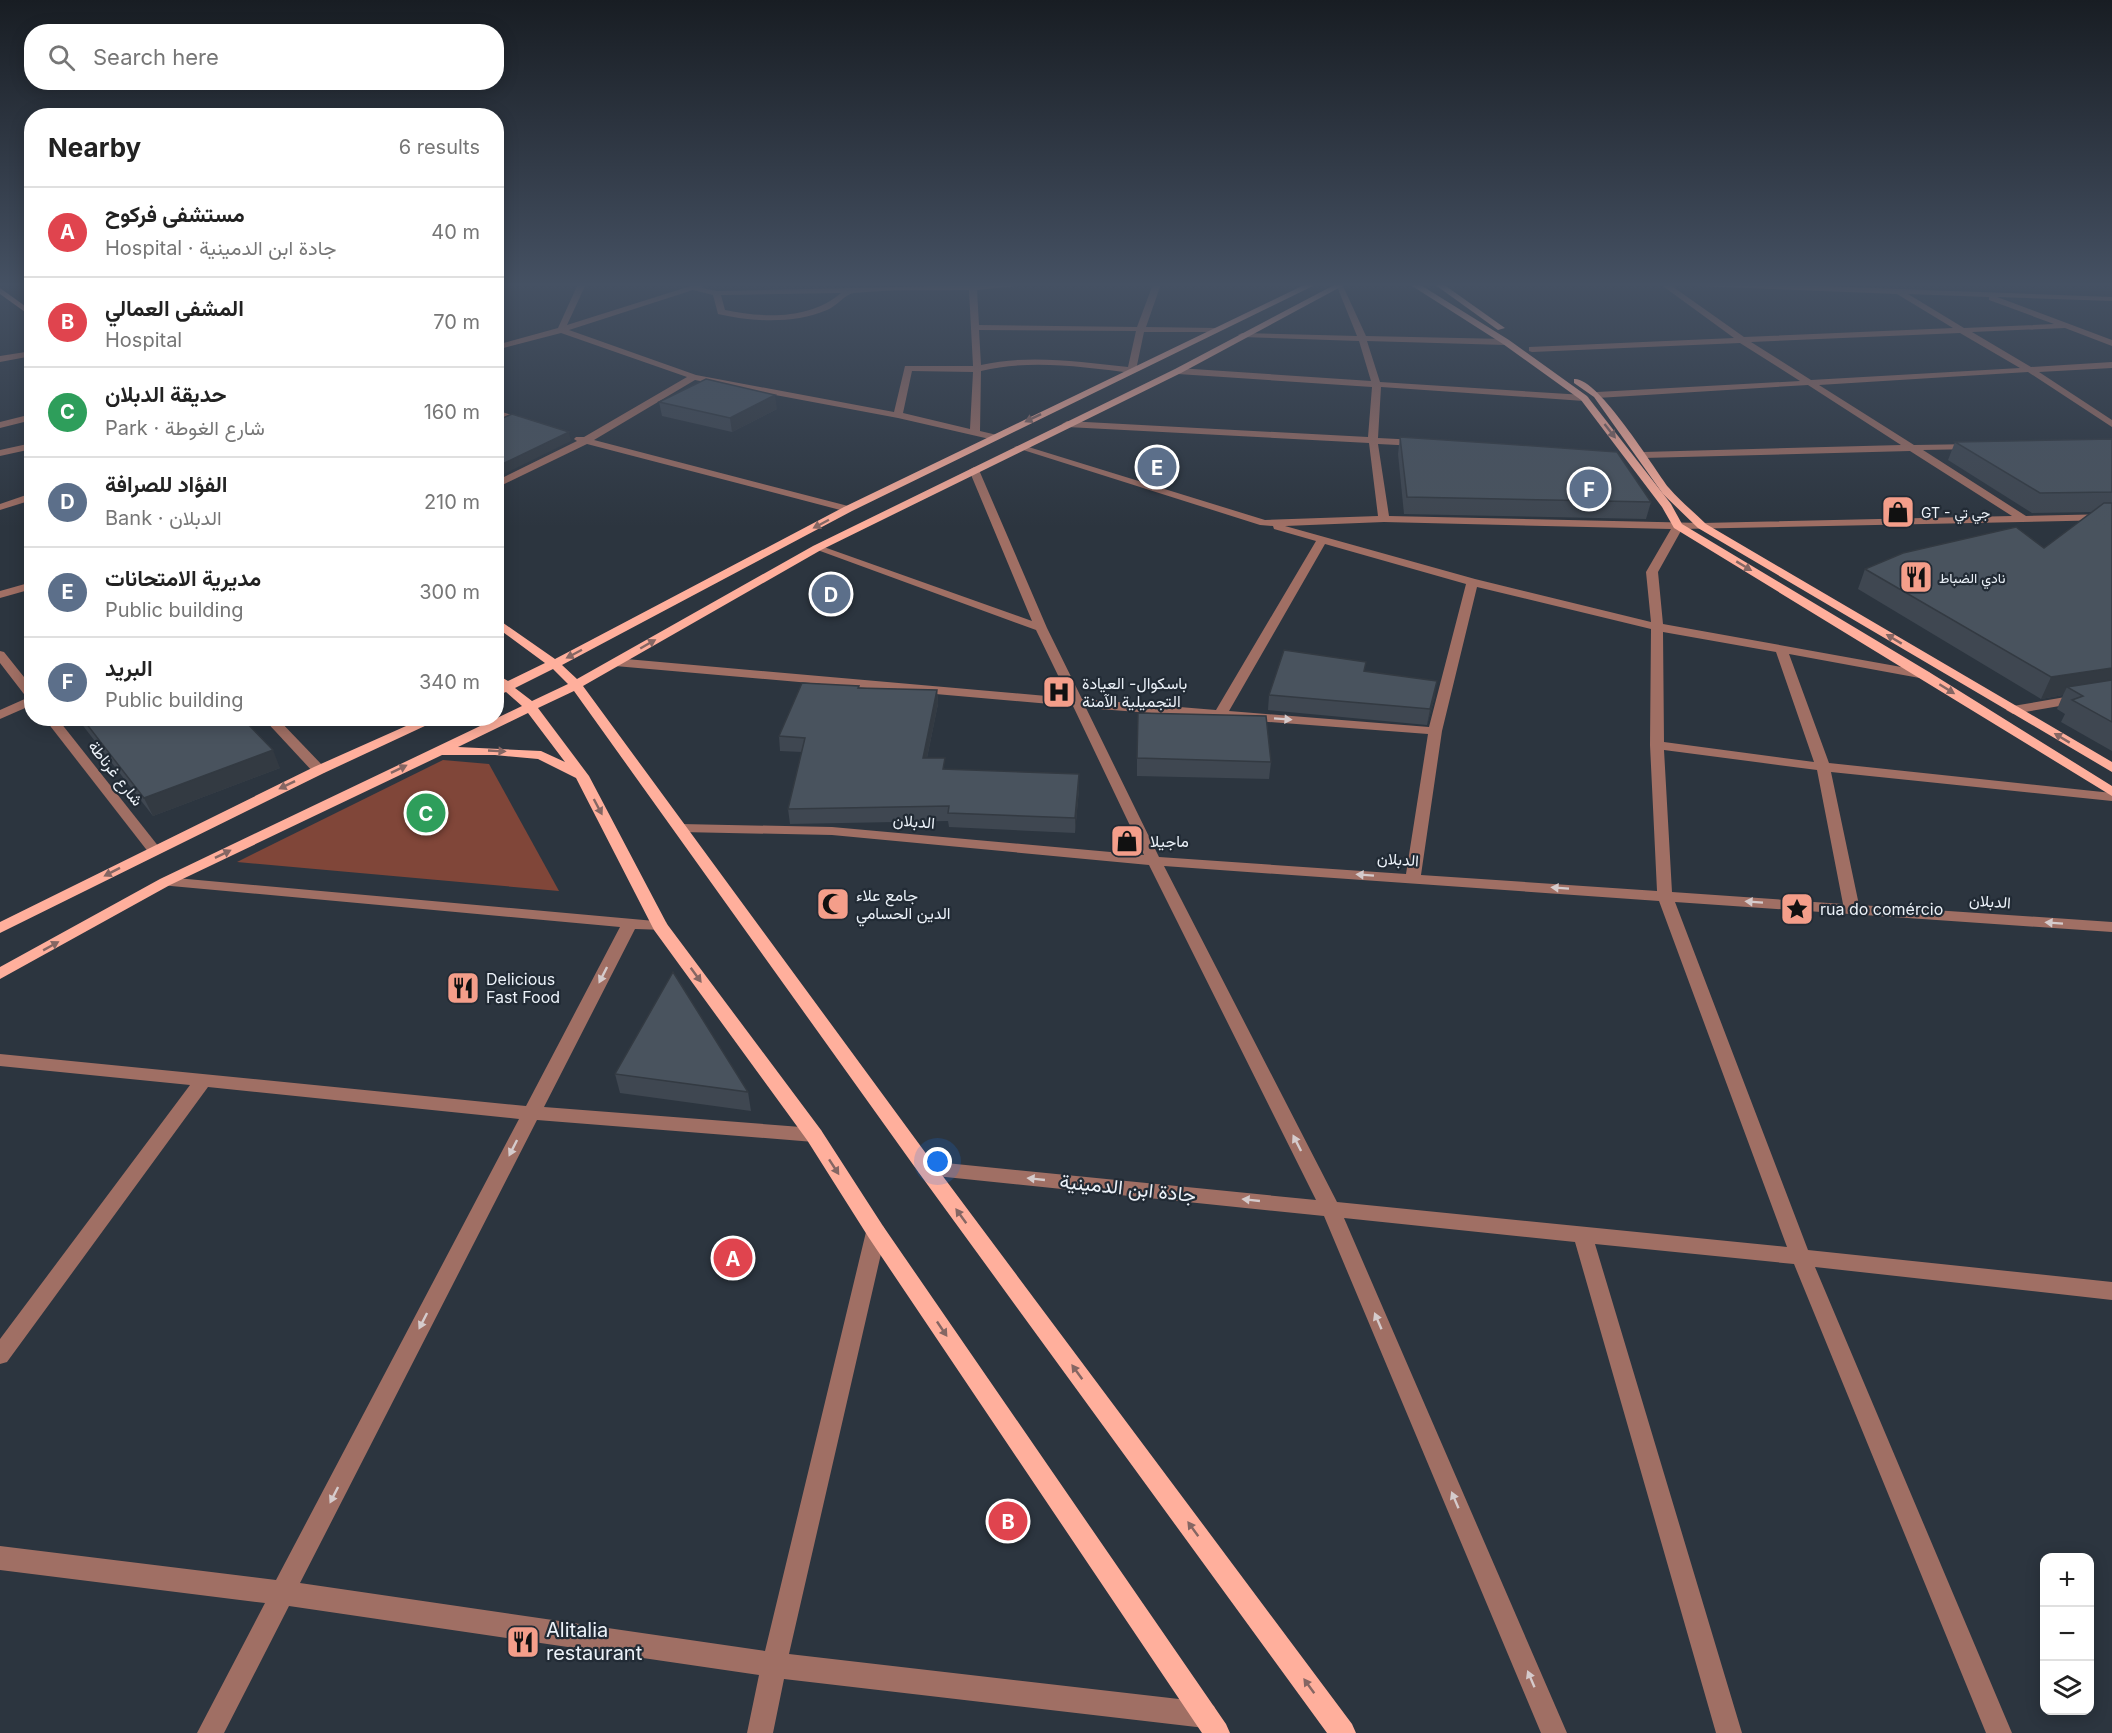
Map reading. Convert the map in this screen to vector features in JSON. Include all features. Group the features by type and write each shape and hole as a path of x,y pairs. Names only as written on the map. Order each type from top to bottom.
{"main road":[{"path":"504,688 848,509 1143,365"},
{"path":"504,719 576,685 817,548 1189,365"},
{"path":"1538,365 1584,398 1624,456 1667,506 1678,526 1925,675 2112,792"},
{"path":"1554,365 1597,395 1667,492 1702,526 2112,768"},
{"path":"504,627 554,664 576,685 926,1168 1343,1733"},
{"path":"504,690 530,706 582,776 660,926 814,1135 876,1232 1211,1724"},
{"path":"0,928 319,770 418,726"},
{"path":"0,974 165,882 489,726"},
{"path":"438,751 495,751 542,755 582,776"}],"street":[{"path":"660,365 694,377 898,415 994,437"},
{"path":"975,431 977,365"},
{"path":"898,415 908,368 977,369 995,365"},
{"path":"1082,365 1132,370 1133,365"},
{"path":"1371,365 1377,385 1374,440 1384,519"},
{"path":"1783,365 2026,520"},
{"path":"2023,365 2112,424"},
{"path":"1597,395 2112,365"},
{"path":"1178,371 1584,398"},
{"path":"504,482 585,441 694,377"},
{"path":"504,415 541,427"},
{"path":"0,425 24,419"},
{"path":"1067,423 1432,444"},
{"path":"563,434 848,509"},
{"path":"1642,455 1910,446 1981,446"},
{"path":"1019,447 1264,523 1472,582 1657,627 1925,675"},
{"path":"0,453 24,448"},
{"path":"974,470 1041,628 1154,861 1330,1208 1554,1733"},
{"path":"0,507 24,499"},
{"path":"1264,523 1384,519 1702,526 2112,517"},
{"path":"1678,526 1652,572 1657,627 1657,745 1665,896 1801,1257 1999,1733"},
{"path":"1220,714 1322,540"},
{"path":"817,548 1041,628"},
{"path":"1413,878 1436,731 1472,582"},
{"path":"0,595 24,588"},
{"path":"1781,649 1823,767 1852,909"},
{"path":"0,655 24,687"},
{"path":"615,662 1078,703 1436,731"},
{"path":"2013,710 2112,693"},
{"path":"0,716 24,702"},
{"name":"شارع غرناطة","path":"56,726 154,850"},
{"path":"277,726 319,770"},
{"path":"1657,745 1823,767 2112,797"},
{"name":"الدبلان","path":"681,828 832,831 1154,861 2112,927"},
{"path":"165,882 660,926"},
{"path":"210,1733 630,923"},
{"path":"0,1060 531,1113 814,1135"},
{"path":"0,1355 204,1080"},
{"name":"جادة ابن الدمينية","path":"926,1168 1330,1208 2112,1291"},
{"path":"760,1733 876,1232"},
{"path":"1583,1236 1729,1733"},
{"path":"0,1558 283,1593 774,1665 1211,1724"}],"shaded area":[{"path":"443,760 489,764 559,891 237,862"}],"building":[{"path":"706,379 775,395 730,418 659,402"},
{"path":"512,414 569,432 504,463 504,418"},
{"path":"1400,437 1617,452 1651,502 1407,497"},
{"path":"2112,439 2112,492 2040,493 1955,442"},
{"path":"2104,503 2112,503 2112,668 2051,677 1865,569 1903,553 2016,527 2044,548"},
{"path":"1284,650 1366,662 1364,671 1437,681 1430,709 1269,695"},
{"path":"2112,680 2112,722 2072,700 2083,696 2067,687"},
{"path":"802,683 859,686 858,688 937,690 923,758 945,758 943,769 1079,774 1075,818 948,813 949,806 788,809 805,738 779,736"},
{"path":"1138,713 1266,716 1271,762 1137,758"},
{"path":"88,726 250,726 273,750 144,798"},
{"path":"673,972 748,1092 615,1074"}],"place":[{"name":"مديرية الامتحانات","path":"1157,467"},
{"name":"البريد","path":"1589,489"},
{"name":"GT - جي تي","path":"1898,512"},
{"name":"نادي الضباط","path":"1916,577"},
{"name":"الفؤاد للصرافة","path":"831,594"},
{"name":"باسكوال- العيادة التجميلية الآمنة","path":"1059,692"},
{"name":"حديقة الدبلان","path":"426,813"},
{"name":"ماجيلا","path":"1127,841"},
{"name":"جامع علاء الدين الحسامي","path":"833,904"},
{"name":"rua do comércio","path":"1797,909"},
{"name":"Delicious Fast Food","path":"463,988"},
{"name":"مستشفى فركوح","path":"733,1258"},
{"name":"المشفى العمالي","path":"1008,1521"},
{"name":"Alitalia restaurant","path":"523,1642"}]}
